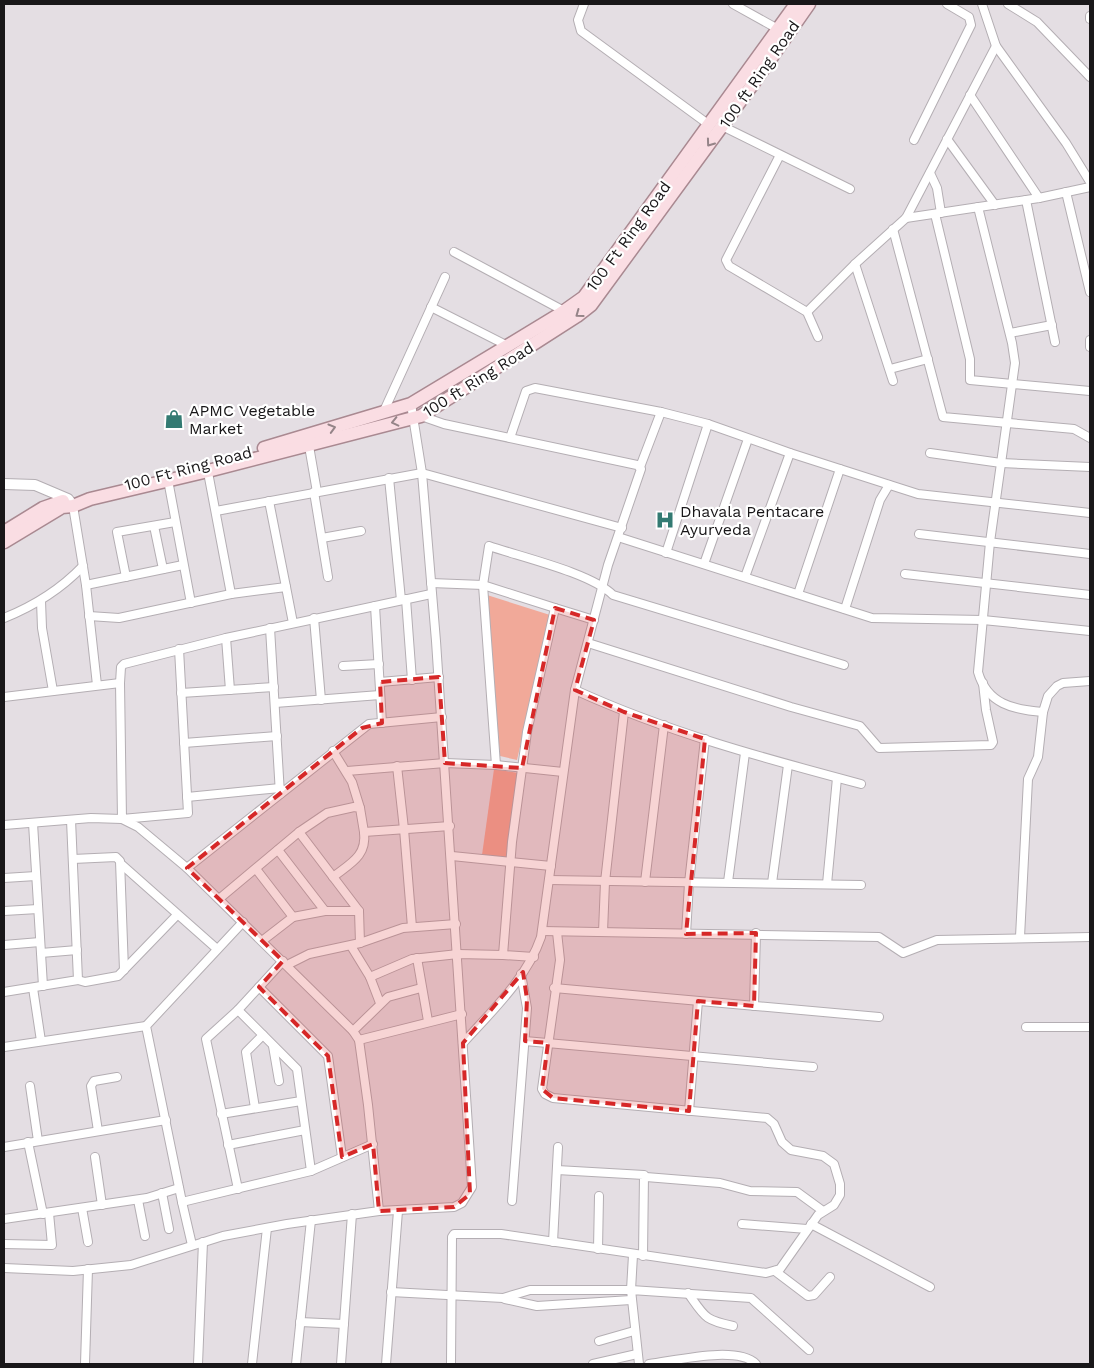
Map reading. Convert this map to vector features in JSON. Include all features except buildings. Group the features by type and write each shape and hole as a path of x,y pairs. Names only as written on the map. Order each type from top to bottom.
{"main road":[{"name":"100 Ft Ring Road","path":"4,532 43,508 208,468 411,404 564,311 584,296 796,4"},
{"name":"100 ft Ring Road","path":"4,542 70,502 98,497 208,468 308,446 418,417 591,305 809,4"}],"street":[{"path":"584,4 578,20 581,30 708,124"},
{"path":"733,4 778,29"},
{"path":"914,140 971,26 969,17 947,4"},
{"path":"982,4 996,46 1066,144 1090,182"},
{"path":"1008,4 1037,22 1090,77"},
{"path":"807,312 855,264 906,218 996,46"},
{"path":"970,95 1039,198"},
{"path":"722,126 850,189"},
{"path":"947,139 995,205"},
{"path":"780,155 726,260 729,266 807,312 818,337"},
{"path":"930,173 937,188 938,213 970,359 970,380 1090,391"},
{"path":"906,218 1039,198 1090,187"},
{"path":"1066,192 1090,292"},
{"path":"1026,200 1055,342"},
{"path":"588,642 791,707 860,726 879,748 991,745 993,742 978,666 990,542 1015,364 1010,333 978,207"},
{"path":"893,229 943,418 1074,429 1083,432 1090,438"},
{"path":"454,252 564,311"},
{"path":"855,264 893,381"},
{"path":"383,414 445,277"},
{"path":"431,307 508,346"},
{"path":"1010,333 1052,325"},
{"path":"1090,340 1090,347"},
{"path":"890,369 928,359"},
{"path":"510,438 526,391 531,388 661,412 708,424 840,470 927,496 1090,513"},
{"path":"4,1268 73,1271 131,1265 203,1242 311,1220 379,1211 454,1207 462,1203 470,1194 472,1187 462,1014 442,717 430,594 431,583 418,417 411,404"},
{"path":"463,1043 534,957 542,931 575,690 603,585 640,467 661,412"},
{"path":"418,417 640,467"},
{"path":"666,553 708,424"},
{"path":"704,564 748,439"},
{"path":"308,446 328,577"},
{"path":"745,577 790,453"},
{"path":"930,453 1001,464 1090,467"},
{"path":"208,468 231,594"},
{"path":"798,594 840,470"},
{"path":"216,511 422,473 622,528"},
{"path":"389,478 412,680"},
{"path":"168,480 183,565 192,603"},
{"path":"4,484 35,485 70,502 86,585 97,685"},
{"path":"845,608 880,500 889,485"},
{"path":"269,501 293,623"},
{"path":"126,577 117,532 175,522"},
{"path":"154,526 163,569"},
{"path":"322,538 361,531"},
{"path":"919,534 1090,554"},
{"path":"618,537 872,618 983,620 1090,631"},
{"path":"496,765 482,585 489,546 603,585 613,595 844,665"},
{"path":"86,585 183,565"},
{"path":"4,618 41,601 57,590 83,566"},
{"path":"905,574 1090,595"},
{"path":"431,583 482,585 594,620"},
{"path":"89,616 119,618 231,594 286,587"},
{"path":"122,819 120,683 121,667 124,664 226,638 430,594"},
{"path":"41,601 42,628 53,691"},
{"path":"375,606 382,723"},
{"path":"503,955 511,862 527,732 555,608"},
{"path":"314,618 321,700"},
{"path":"270,628 280,791"},
{"path":"226,638 230,690"},
{"path":"4,825 71,820 122,819 188,813 179,649"},
{"path":"343,666 378,664"},
{"path":"380,682 439,677"},
{"path":"1020,937 1028,779 1039,753 1043,712 1048,696 1063,682 1090,682"},
{"path":"4,697 120,683"},
{"path":"983,684 1008,707 1043,712"},
{"path":"181,693 274,687"},
{"path":"575,690 624,712 745,754 861,784"},
{"path":"275,703 380,696"},
{"path":"603,932 605,882 624,712"},
{"path":"187,868 280,791 369,724 442,717"},
{"path":"645,882 664,725"},
{"path":"184,743 277,736"},
{"path":"686,934 689,882 705,739"},
{"path":"333,751 347,771 360,808 366,843 362,853 334,877"},
{"path":"728,882 745,754"},
{"path":"347,771 445,763 496,765 564,772"},
{"path":"772,882 788,765"},
{"path":"396,766 404,829 412,927"},
{"path":"827,884 837,778"},
{"path":"187,797 280,791"},
{"path":"219,900 299,832 334,810 360,808"},
{"path":"122,819 150,835 187,868 353,1030 359,1040 373,1144 379,1211"},
{"path":"71,820 78,980"},
{"path":"33,823 42,986"},
{"path":"364,832 450,826"},
{"path":"299,832 359,911 360,943"},
{"path":"278,850 325,911"},
{"path":"452,856 551,866"},
{"path":"73,859 116,857 121,864 217,949"},
{"path":"121,864 124,970"},
{"path":"256,869 293,918"},
{"path":"4,878 36,876"},
{"path":"548,880 772,882 861,885"},
{"path":"4,912 38,909"},
{"path":"262,941 293,918 325,911 359,911"},
{"path":"4,992 78,980 85,982 115,978 177,915"},
{"path":"4,1047 146,1026 242,922"},
{"path":"238,1189 206,1039 285,963 309,954 331,948 351,946 412,927 456,924"},
{"path":"542,931 686,934 756,933 879,937 903,953 938,940 1090,937"},
{"path":"451,1364 452,1237 454,1234 501,1234 633,1255 766,1273 780,1269 809,1226 822,1212 834,1205 840,1195 838,1174 834,1164 828,1159 791,1150 782,1142 774,1124 767,1118 548,1097 542,1088 554,988 560,960 557,932"},
{"path":"754,1006 756,933"},
{"path":"4,944 40,942"},
{"path":"351,946 370,977 380,1003"},
{"path":"40,953 77,950"},
{"path":"370,977 401,962 417,958 458,954 534,957"},
{"path":"417,958 428,1022"},
{"path":"512,1201 527,999 521,974"},
{"path":"259,987 328,1056 342,1158"},
{"path":"33,988 41,1041"},
{"path":"353,1030 380,1003 395,994 421,988"},
{"path":"554,988 879,1017"},
{"path":"689,1110 698,1000"},
{"path":"238,1010 297,1069 311,1171"},
{"path":"359,1040 462,1014"},
{"path":"146,1026 192,1245"},
{"path":"1026,1027 1090,1027"},
{"path":"255,1108 246,1052 263,1035"},
{"path":"524,1041 813,1067"},
{"path":"273,1045 279,1081"},
{"path":"98,1131 91,1086 94,1081 117,1076"},
{"path":"30,1086 38,1141"},
{"path":"221,1114 301,1101"},
{"path":"4,1146 166,1120"},
{"path":"228,1145 305,1130"},
{"path":"4,1244 52,1245 28,1142"},
{"path":"182,1202 311,1171 373,1144"},
{"path":"553,1242 558,1147"},
{"path":"95,1157 102,1205"},
{"path":"557,1170 642,1174 646,1177 720,1183 750,1191 797,1192 822,1212"},
{"path":"643,1256 646,1177"},
{"path":"4,1219 138,1200 179,1188"},
{"path":"162,1193 169,1229"},
{"path":"598,1249 599,1196"},
{"path":"138,1200 145,1236"},
{"path":"82,1208 88,1242"},
{"path":"386,1364 398,1211"},
{"path":"341,1364 352,1214"},
{"path":"296,1364 311,1220"},
{"path":"742,1224 809,1226 930,1287"},
{"path":"252,1364 267,1228"},
{"path":"198,1364 203,1242"},
{"path":"633,1255 631,1300 639,1364"},
{"path":"85,1364 88,1269"},
{"path":"775,1271 808,1296 814,1295 830,1277"},
{"path":"503,1298 530,1290 631,1290 751,1298 809,1350"},
{"path":"391,1292 503,1298 537,1306 631,1300"},
{"path":"688,1293 706,1318 713,1322 733,1326"},
{"path":"300,1322 344,1324"},
{"path":"599,1341 634,1331"},
{"path":"593,1364 637,1354"},
{"path":"649,1364 730,1355 746,1356 756,1364"}],"highlighted area":[{"path":"555,608 594,620 575,690 624,712 705,739 686,934 756,933 754,1006 698,1001 689,1111 553,1098 542,1089 548,1043 525,1041 527,999 523,972 463,1043 470,1194 454,1207 379,1211 373,1144 342,1157 328,1056 259,987 283,961 187,868 362,728 382,723 380,682 439,677 445,763 522,768"}],"shaded area":[{"path":"487,595 550,615 517,760 500,756"},
{"path":"494,769 518,773 507,858 482,855"}],"place":[{"name":"APMC Vegetable Market","path":"174,419"},
{"name":"Dhavala Pentacare Ayurveda","path":"665,520"}]}
